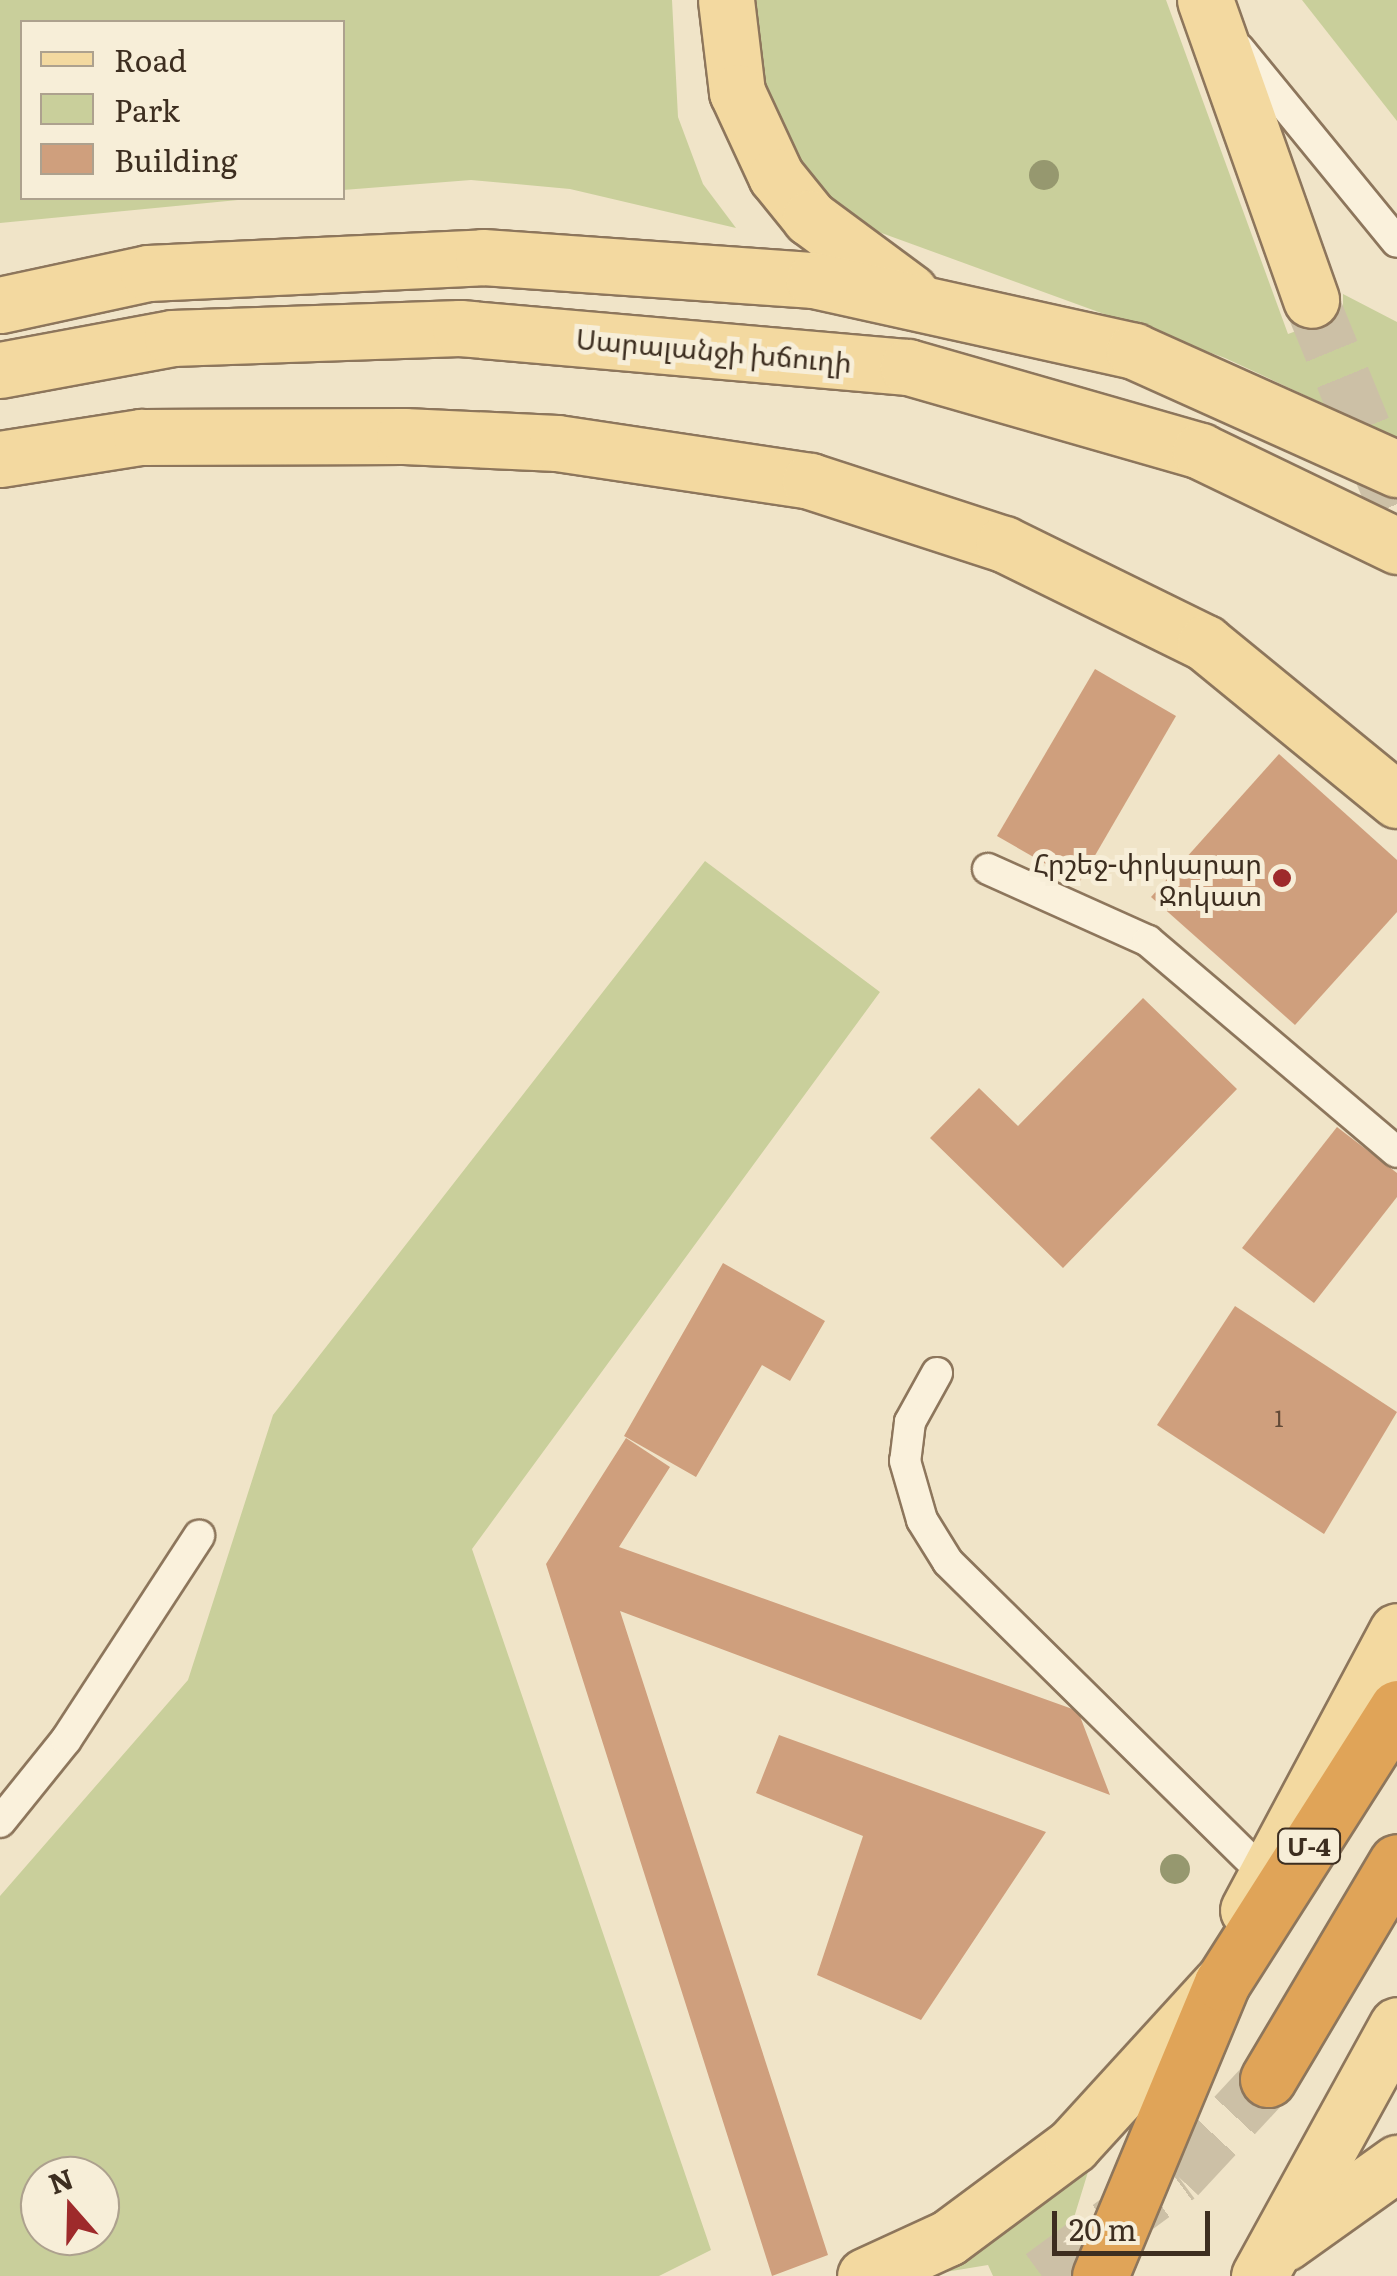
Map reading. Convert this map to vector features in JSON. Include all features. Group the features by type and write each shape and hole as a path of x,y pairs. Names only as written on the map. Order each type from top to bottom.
{"highway":[{"name":"Մ-4","path":"1100,2276 1222,1983 1397,1708"},
{"path":"1268,2079 1397,1862"}],"main road":[{"path":"726,0 737,92 776,176 823,229 929,305"},
{"path":"1207,6 1311,300"},
{"path":"0,304 148,273 484,257 814,280 1134,351 1397,469"},
{"name":"Սարալանջի խճուղի","path":"0,370 172,338 460,328 908,367 1200,451 1397,546"},
{"path":"0,458 142,437 404,436 558,443 810,482 1004,544 1205,642 1397,800"},
{"path":"865,2276 948,2238 1073,2145 1222,1983 1262,1872 1397,1630"},
{"path":"1267,2263 1397,2025"},
{"path":"1267,2263 1397,2164"}],"lane":[{"path":"1207,6 1397,242"},
{"path":"988,869 1148,942 1397,1152"},
{"path":"937,1373 910,1422 905,1461 922,1520 948,1562 1262,1872"},
{"path":"0,1822 66,1740 198,1536"}],"green space":[{"path":"0,0 672,0 678,117 703,184 736,228 570,189 471,180 345,190 345,20 20,20 20,200 238,200 0,223"},
{"path":"756,0 1166,0 1288,334 1343,314 1343,294 1397,322 1397,438 1225,358 865,227 812,189 761,105"},
{"path":"1302,0 1397,0 1397,121"},
{"path":"705,861 880,992 472,1549 711,2250 659,2276 0,2276 0,1896 188,1680 273,1415"},
{"path":"1092,2159 1056,2276 993,2276 988,2265 921,2276"}],"building":[{"path":"1095,669 1176,716 1079,883 997,836"},
{"name":"Հրշեջ-փրկարար Ջոկատ","path":"1279,754 1397,860 1397,912 1295,1025 1151,897"},
{"path":"1143,998 1237,1089 1063,1268 930,1138 979,1088 1018,1126"},
{"path":"1337,1127 1397,1173 1397,1197 1314,1303 1242,1248"},
{"path":"723,1263 825,1321 790,1381 762,1365 696,1477 624,1436"},
{"path":"1235,1306 1397,1412 1324,1534 1157,1425"},
{"path":"626,1438 670,1467 619,1547 1078,1711 1110,1795 620,1611 828,2255 772,2276 546,1564"},
{"path":"779,1735 1046,1832 921,2020 817,1975 863,1836 756,1793"}],"tunnel":[{"path":"1311,300 1397,510"},
{"path":"1042,2276 1178,2176 1268,2079"}],"place":[{"name":"Հրշեջ-փրկարար Ջոկատ","path":"1282,878"}]}
